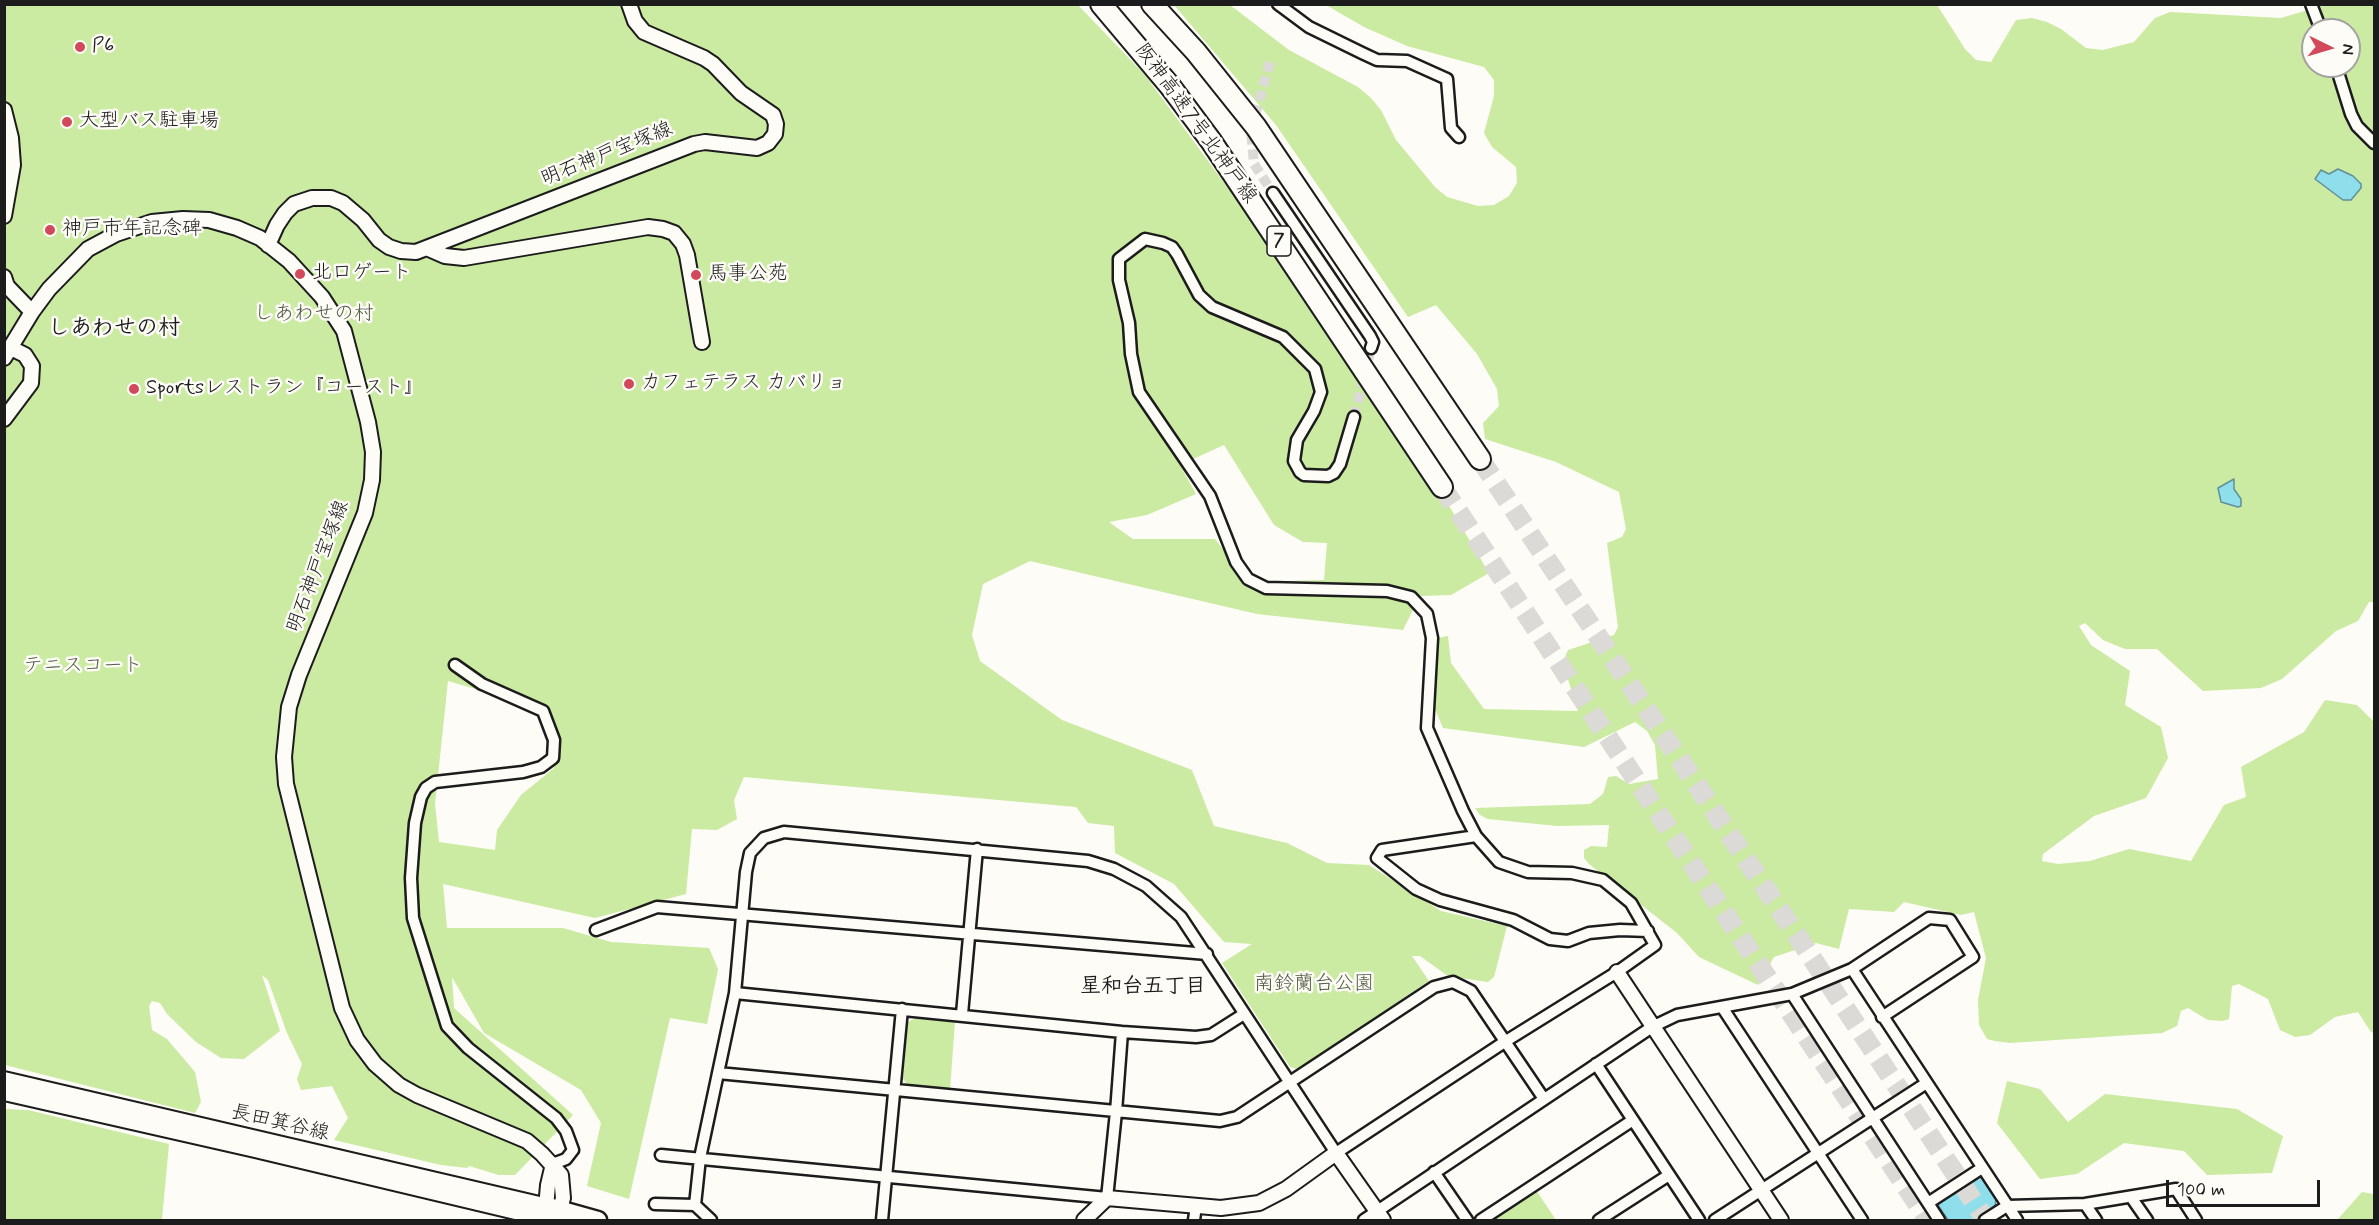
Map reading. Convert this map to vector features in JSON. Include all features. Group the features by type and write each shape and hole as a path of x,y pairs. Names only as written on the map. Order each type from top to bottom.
{"highway":[{"name":"阪神高速7号北神戸線","path":"1101,4 1170,86 1211,141 1443,487"},
{"name":"阪神高速7号北神戸線","path":"1152,4 1209,68 1267,142 1480,459"}],"main road":[{"path":"551,1216 598,1221"}],"street":[{"name":"明石神戸宝塚線","path":"551,1216 563,1190 561,1176 553,1164 527,1141 417,1095 399,1085 375,1064 357,1040 342,1008 286,784 285,730 299,675 366,513 372,480 373,452 361,390 344,331 322,297 289,261 268,245 285,213 294,204 312,198 331,198 344,203 363,220 379,240 389,247 416,252 429,249 694,144 705,142 757,148 768,143 775,134 776,123 773,115 741,93 704,58 644,32 635,21 629,4"},
{"path":"1278,4 1309,27 1377,60 1407,61 1447,79 1451,128 1459,136"},
{"path":"2340,78 2350,114 2363,133 2374,143"},
{"path":"4,110 11,138 13,165 4,216"},
{"path":"1274,193 1370,336 1373,342 1371,348"},
{"path":"4,419 31,383 32,366 25,355 8,353 32,312 49,289 88,249 116,234 152,222 183,219 209,220 237,228 260,238 268,245"},
{"path":"429,249 445,256 464,258 648,227 663,229 674,233 683,244 687,255 702,342"},
{"path":"661,1155 1196,1206 1221,1208 1259,1203 1286,1189 1336,1153 1506,1041 1617,972 1655,945 1631,903 1602,880 1572,873 1528,872 1500,862 1476,836 1427,728 1432,638 1427,614 1411,597 1387,591 1266,588 1248,579 1236,562 1210,496 1139,392 1131,354 1129,323 1119,280 1119,259 1145,239 1172,247 1199,295 1212,308 1283,337 1315,369 1321,392 1314,411 1297,440 1294,461 1300,472 1314,477 1328,477 1334,473 1340,464 1354,417"},
{"path":"4,277 7,286 32,312"},
{"path":"455,665 482,684 543,711 554,740 553,758 541,767 523,772 435,782 426,788 416,823 411,878 413,918 447,1026 468,1048 556,1118 566,1131 573,1150 566,1159 553,1164"},
{"path":"695,1205 700,1158 735,993 741,913 750,853 764,838 784,832 1088,861 1114,869 1146,886 1181,917 1288,1082 1380,1216"},
{"path":"1476,836 1382,850 1377,858 1416,889 1440,900 1513,920 1550,939 1568,941 1589,933 1620,930 1648,931"},
{"path":"962,1014 977,849"},
{"path":"596,930 657,907 1207,954"},
{"path":"1364,1221 1380,1216 1434,1172 1652,1027 1677,1015 1792,994 1852,969 1929,918 1950,920 1973,957 1882,1017"},
{"path":"1852,969 1925,1084 2017,1221"},
{"path":"1617,972 1781,1221"},
{"path":"718,1073 1220,1121 1237,1117 1434,987 1453,982 1472,991 1544,1099"},
{"path":"735,993 962,1014 1122,1032 1196,1037 1211,1035 1244,1014"},
{"path":"1792,994 1939,1221"},
{"path":"1722,1007 1862,1221"},
{"path":"882,1221 902,1010"},
{"path":"1084,1221 1107,1198 1122,1032"},
{"path":"1596,1064 1699,1221"},
{"name":"長田箕谷線","path":"4,1079 551,1216"},
{"path":"1715,1221 1925,1084"},
{"name":"長田箕谷線","path":"4,1093 551,1216"},
{"path":"1481,1221 1633,1120"},
{"path":"1928,1203 1982,1168"},
{"path":"1434,1172 1467,1221"},
{"path":"1599,1221 1669,1175"},
{"path":"1985,1221 2007,1206 2085,1204 2176,1189 2196,1221"},
{"path":"2131,1197 2146,1221"},
{"path":"656,1204 695,1205 711,1221"},
{"path":"2085,1204 2096,1221"},
{"path":"1194,1221 1196,1206"}],"green space":[{"path":"5,5 1078,5 1145,75 1247,214 1442,494 1489,573 1451,595 1420,596 1403,630 1257,614 1030,561 983,584 972,635 980,661 1062,720 1192,770 1214,826 1287,843 1327,863 1369,865 1441,911 1507,926 1494,977 1488,982 1448,976 1420,956 1412,956 1429,981 1298,1069 1290,1067 1222,963 1252,944 1224,942 1174,884 1115,853 1114,826 1088,823 1076,807 744,777 734,800 737,819 717,830 692,829 686,894 595,918 443,884 447,928 563,928 611,942 709,948 718,969 707,1024 670,1018 629,1199 587,1186 601,1123 581,1090 484,1033 452,977 454,1008 573,1115 515,1175 499,1175 469,1166 467,1168 441,1165 334,1140 348,1118 332,1086 301,1090 297,1079 302,1064 287,1033 268,980 262,975 280,1031 244,1059 221,1058 196,1042 167,1014 160,1003 152,1001 149,1006 152,1030 167,1039 195,1072 201,1102 195,1113 5,1065","holes":["1224,445 1274,525 1303,542 1327,543 1324,580 1249,582 1215,539 1133,539 1109,522 1147,515 1196,494 1180,465","448,681 503,697 541,717 556,735 554,768 521,795 497,830 495,850 439,842 435,804"]},
{"path":"1174,5 1230,5 1289,50 1358,87 1381,110 1396,140 1435,187 1447,197 1478,206 1494,205 1509,196 1517,183 1516,167 1492,147 1484,133 1494,96 1494,80 1484,67 1407,46 1364,27 1326,5 1937,5 1965,49 1976,60 1991,62 2016,20 2032,18 2047,22 2061,29 2086,48 2103,50 2134,42 2155,18 2170,12 2281,18 2325,5 2374,5 2374,602 2369,602 2358,621 2336,631 2282,679 2261,688 2203,691 2157,649 2125,649 2103,640 2085,623 2079,626 2091,645 2130,671 2125,705 2161,727 2168,758 2146,798 2094,816 2043,854 2042,861 2058,864 2090,861 2129,849 2191,861 2224,805 2246,797 2241,767 2304,732 2325,700 2357,705 2374,722 2374,1033 2358,1012 2335,1017 2310,1035 2295,1037 2280,1030 2268,999 2239,984 2232,986 2229,1019 2222,1021 2208,1020 2188,1008 2181,1011 2177,1026 2162,1033 2010,1043 1987,1039 1979,1025 1978,1000 1986,958 1974,912 1961,915 1904,902 1894,912 1849,909 1839,949 1816,943 1774,957 1758,985 1699,957 1677,933 1589,864 1584,858 1584,850 1591,846 1607,847 1609,825 1557,826 1488,819 1480,815 1475,808 1590,804 1603,794 1608,777 1616,776 1629,784 1658,779 1655,745 1647,731 1635,722 1584,747 1443,728 1435,709 1438,638 1448,636 1451,663 1484,709 1578,711 1566,673 1565,657 1568,650 1614,635 1618,627 1607,543 1622,537 1626,529 1619,492 1556,462 1485,439 1483,423 1499,406 1497,389 1477,354 1436,305 1408,317 1276,125"},
{"path":"916,1018 955,1021 950,1090 908,1085 903,1079 908,1022"},
{"path":"2007,1081 2040,1089 2068,1122 2105,1094 2237,1109 2283,1136 2272,1173 2207,1175 2184,1151 2124,1143 2077,1174 2040,1179 1997,1123"},
{"path":"5,1109 28,1110 169,1144 162,1219 165,1220 5,1220"},
{"path":"1536,1190 1556,1220 1489,1220"},
{"path":"2362,1192 2374,1194 2374,1220 2337,1220"}],"water":[{"path":"2338,169 2353,176 2361,184 2361,188 2351,200 2343,200 2315,179 2321,170 2329,174"},
{"path":"2234,479 2234,489 2241,499 2241,506 2238,507 2221,502 2218,488"},
{"path":"1979,1174 1996,1198 1995,1206 1974,1220 1948,1220 1936,1202"}],"tunnel":[{"path":"1270,62 1251,130 1254,164 1273,193"},
{"path":"1354,417 1371,348"},
{"path":"1480,459 1986,1220"},
{"path":"1442,487 1928,1220"}],"place":[{"name":"P6","path":"80,47"},
{"name":"大型バス駐車場","path":"67,122"},
{"name":"神戸市年記念碑","path":"50,230"},
{"name":"北口ゲート","path":"300,274"},
{"name":"馬事公苑","path":"696,275"},
{"name":"カフェテラス カバリョ","path":"629,384"},
{"name":"Sportsレストラン『コースト』","path":"134,389"}],"district":[{"name":"しあわせの村","path":"114,329"},
{"name":"星和台五丁目","path":"1143,988"}],"park label":[{"name":"テニスコート","path":"83,667"},
{"name":"南鈴蘭台公園","path":"1314,985"}]}
